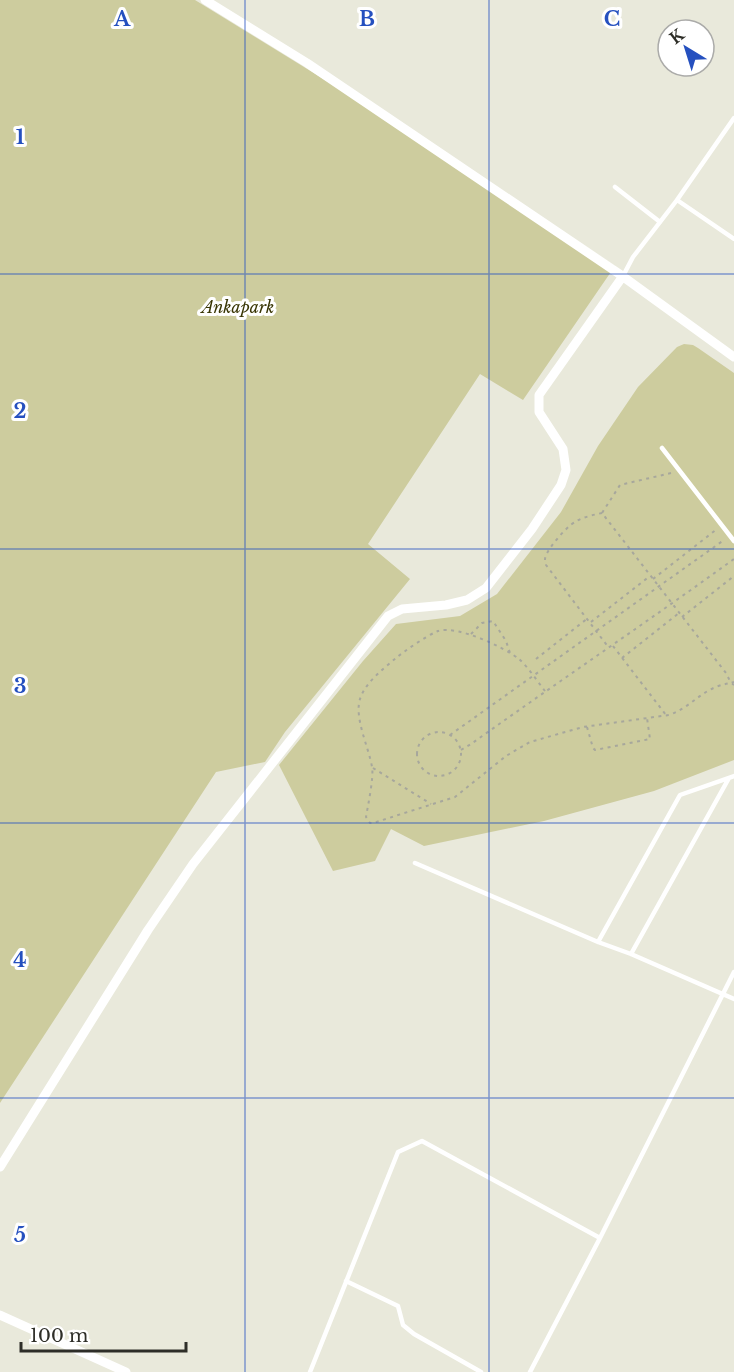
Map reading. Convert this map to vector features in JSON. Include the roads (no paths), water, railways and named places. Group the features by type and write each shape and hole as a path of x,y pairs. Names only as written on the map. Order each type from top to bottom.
{"street":[{"path":"205,0 307,63 623,276 734,357"},
{"path":"0,1167 148,930 193,864 388,616 402,609 446,605 467,600 486,588 532,529 561,484 566,470 563,449 539,412 539,396 623,276"},
{"path":"0,1315 126,1372"}],"lane":[{"path":"623,276 633,256 677,200 734,118"},
{"path":"615,187 660,222"},
{"path":"677,200 734,240"},
{"path":"662,448 732,538"},
{"path":"598,942 680,795 731,777"},
{"path":"631,954 731,777"},
{"path":"415,863 734,999"},
{"path":"530,1372 600,1239 734,972"},
{"path":"310,1372 398,1152 422,1141 600,1239"},
{"path":"345,1281 398,1306 403,1325 408,1330 481,1372"}],"park label":[{"name":"Ankapark","path":"238,307"}]}
